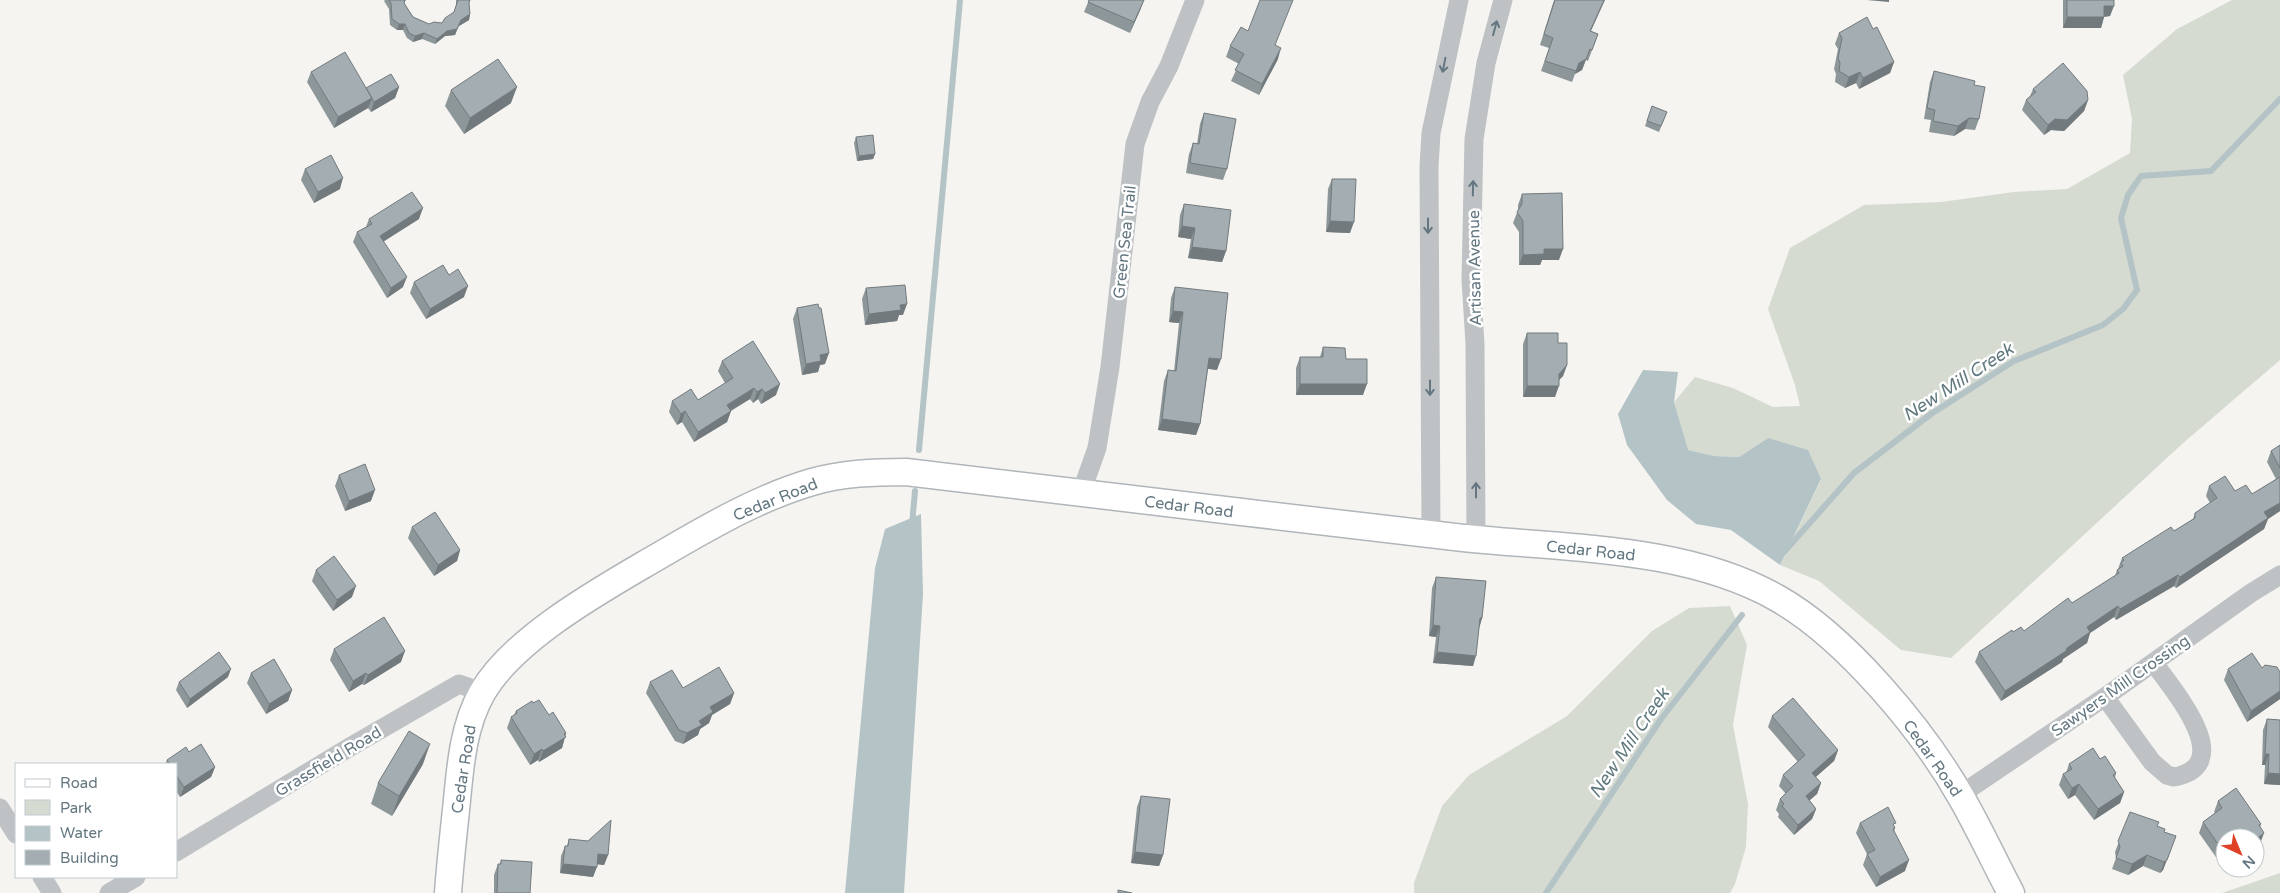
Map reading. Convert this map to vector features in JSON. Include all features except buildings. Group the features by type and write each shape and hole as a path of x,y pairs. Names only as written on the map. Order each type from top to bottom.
{"street":[{"name":"Green Sea Trail","path":"1082,493 1098,448 1110,367 1135,144 1150,102 1169,66 1195,0"},
{"path":"1431,534 1429,167 1431,133 1459,0"},
{"name":"Artisan Avenue","path":"1476,539 1475,344 1471,280 1474,139 1486,63 1503,0"},
{"name":"Cedar Road","path":"448,893 465,735 474,708 482,692 495,673 520,648 605,587 746,507 788,490 832,477 875,472 906,472 1431,534 1638,555 1694,564 1751,584 1780,599 1808,619 1865,671 1896,705 1933,753 1960,795 2011,893"},
{"name":"Sawyers Mill Crossing","path":"1960,795 2105,698 2251,593 2280,575"},
{"path":"2105,698 2152,762 2161,771 2174,777 2191,771 2201,758 2203,746 2198,728 2154,663"},
{"name":"Grassfield Road","path":"178,851 459,684 482,692"},
{"path":"0,808 15,832"},
{"path":"43,878 52,893"},
{"path":"109,893 134,878"}],"green space":[{"path":"2232,0 2280,0 2280,360 2182,444 1951,658 1901,650 1819,581 1780,565 1821,480 1768,438 1739,457 1714,456 1687,450 1674,402 1695,377 1733,388 1773,407 1800,406 1795,385 1768,309 1790,248 1864,205 1941,202 2014,192 2067,189 2130,153 2132,119 2123,75 2177,29"},
{"path":"1730,606 1747,645 1733,725 1748,804 1746,847 1735,884 1730,893 1414,893 1414,883 1442,806 1469,775 1567,716 1652,631 1689,608"},
{"path":"2280,873 2280,893 2222,893"}],"water":[{"path":"1643,370 1678,372 1674,402 1688,450 1714,456 1739,457 1768,438 1808,450 1821,479 1780,565 1731,530 1696,524 1667,500 1627,445 1618,414"},
{"path":"921,514 923,594 904,893 845,893 875,568 885,529"}],"waterway":[{"path":"919,450 960,0"},
{"name":"New Mill Creek","path":"1784,552 1854,473 1931,414 2014,361 2103,325 2123,309 2137,290 2121,218 2128,195 2141,176 2211,171 2280,99"},
{"path":"912,525 915,491"},
{"name":"New Mill Creek","path":"1546,893 1661,719 1742,615"}]}
